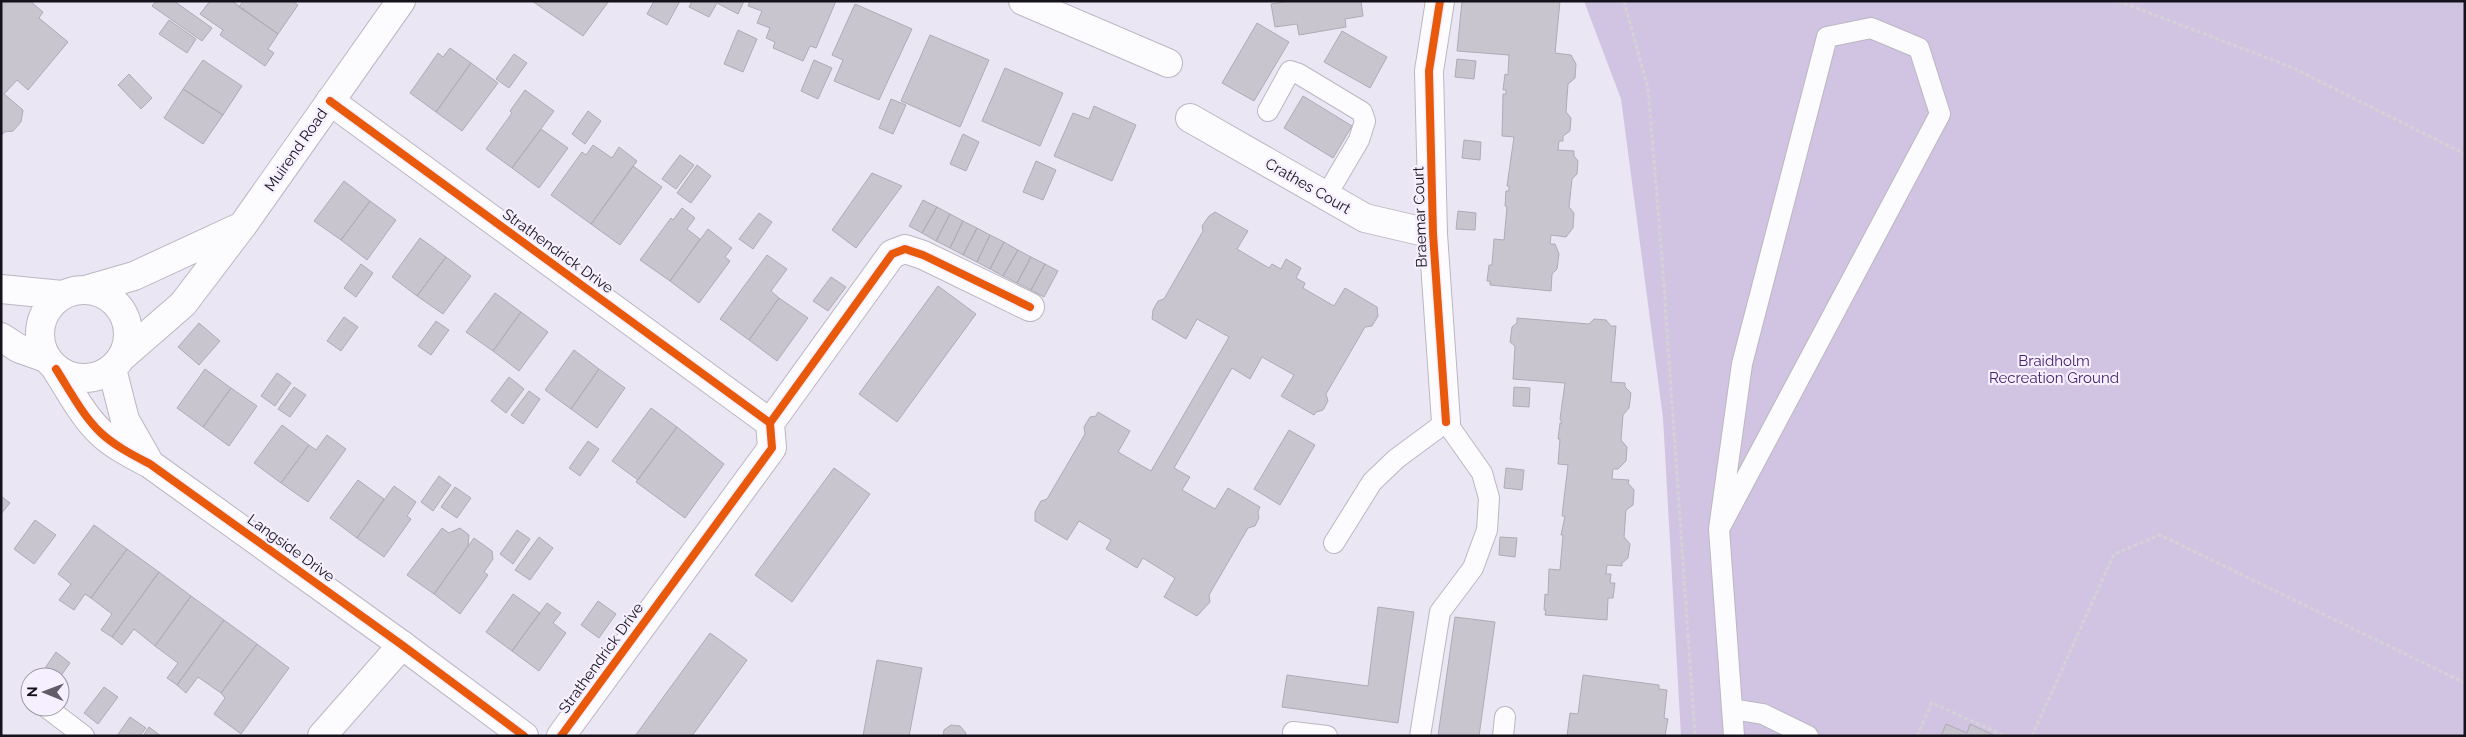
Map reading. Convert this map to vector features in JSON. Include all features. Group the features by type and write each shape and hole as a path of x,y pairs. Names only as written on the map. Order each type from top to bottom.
{"street":[{"name":"Muirend Road","path":"117,363 183,304 243,225 402,1"},
{"path":"1023,1 1168,63"},
{"name":"Braemar Court","path":"1438,6 1429,71 1433,234 1446,422"},
{"name":"Strathendrick Drive","path":"330,101 770,423 772,448 561,736"},
{"name":"Crathes Court","path":"1190,118 1365,218 1433,234"},
{"name":"Muirend Road","path":"89,290 134,276 243,225"},
{"path":"770,423 892,254 905,249 923,255 1030,307"},
{"path":"1,289 62,295 75,290 89,290"},
{"name":"Langside Drive","path":"89,290 104,294 115,302 124,314 128,335 117,363 125,420 150,464"},
{"name":"Langside Drive","path":"62,295 50,304 43,316 39,330 41,345 51,364 101,433 122,449 150,464 402,644 524,736"},
{"path":"1,337 69,376 84,379 99,376 117,363"},
{"path":"322,736 402,644"}],"lane":[{"path":"1720,529 1940,114 1919,48 1872,28 1827,37 1742,364 1720,529 1734,736"},
{"path":"1268,111 1290,71 1299,74 1362,112 1366,121 1359,140 1326,196"},
{"path":"1334,543 1372,482 1396,458 1446,422 1482,474 1489,498 1487,530 1474,568 1440,612 1420,736"},
{"path":"1732,709 1763,714 1808,736"},
{"path":"59,717 84,736"},
{"path":"1293,732 1327,736"}],"path":[{"path":"1624,1 1648,88 1663,268 1695,736"},
{"path":"2118,1 2291,67 2465,154"},
{"path":"2032,736 2114,554 2160,535 2465,683"},
{"path":"1917,736 1932,703 2005,736"}],"green space":[{"name":"Braidholm Recreation Ground","path":"1584,1 2465,1 2465,736 1681,736 1663,418 1621,99"}],"building":[{"path":"1,1 30,1 43,12 39,18 68,42 28,90 17,80 4,94 23,110 21,122 13,131 4,132 1,136"},
{"path":"156,1 174,1 212,28 202,41 152,6"},
{"path":"210,1 232,1 278,34 268,49 274,53 265,66 220,35 223,30 200,14"},
{"path":"243,1 292,1 298,5 278,34 239,7"},
{"path":"532,1 609,1 583,36"},
{"path":"654,1 680,1 667,25 647,14"},
{"path":"692,1 744,1 738,14 717,3 709,17 689,7"},
{"path":"750,1 836,1 816,48 810,46 803,61 773,48 775,42 766,38 770,28 757,23 762,11 748,6"},
{"path":"1290,1 1361,1 1363,16 1345,19 1346,27 1299,35 1297,24 1275,27 1271,4"},
{"path":"1462,1 1560,1 1555,53 1571,55 1576,64 1575,78 1568,84 1566,112 1571,118 1570,131 1563,136 1563,141 1559,141 1558,150 1574,151 1574,156 1578,161 1577,174 1572,179 1569,207 1574,213 1573,228 1566,237 1551,235 1550,244 1555,244 1559,254 1557,269 1552,274 1551,291 1490,285 1490,281 1487,281 1489,265 1492,265 1494,239 1504,240 1507,207 1505,206 1506,191 1509,191 1509,186 1507,186 1514,137 1502,136 1503,94 1506,94 1506,90 1503,90 1505,74 1508,75 1509,55 1457,51"},
{"path":"855,4 912,29 879,100 834,81 843,60 832,55"},
{"path":"169,20 196,39 187,53 159,34"},
{"path":"1257,23 1289,42 1254,101 1222,83"},
{"path":"738,30 757,39 743,72 724,64"},
{"path":"1342,31 1387,57 1370,88 1324,62"},
{"path":"930,35 989,60 960,127 901,101"},
{"path":"450,48 471,63 436,112 410,93 438,53 443,57"},
{"path":"514,54 527,63 509,88 496,79"},
{"path":"1457,59 1476,61 1474,79 1455,77"},
{"path":"203,60 242,86 223,115 183,89"},
{"path":"814,60 832,68 818,99 801,91"},
{"path":"471,63 498,83 462,131 436,112"},
{"path":"1005,68 1063,93 1040,146 982,121"},
{"path":"129,74 152,98 141,109 118,85"},
{"path":"183,89 223,115 203,144 164,118"},
{"path":"525,90 554,111 512,168 486,149 512,113 510,111"},
{"path":"1303,96 1352,126 1333,158 1284,128"},
{"path":"891,99 906,105 893,134 879,128"},
{"path":"1094,106 1136,125 1112,181 1054,156 1073,113 1089,119"},
{"path":"588,111 601,121 585,144 572,134"},
{"path":"541,129 568,148 539,188 512,168"},
{"path":"963,134 979,142 966,171 950,164"},
{"path":"1464,140 1481,142 1480,160 1462,158"},
{"path":"593,145 612,158 619,147 637,161 591,224 551,195 582,152 586,155"},
{"path":"680,155 694,165 676,189 662,179"},
{"path":"1036,161 1056,170 1043,200 1023,192"},
{"path":"697,165 711,176 691,203 677,193"},
{"path":"633,166 662,187 620,245 591,224"},
{"path":"872,173 902,186 856,248 832,230"},
{"path":"344,181 370,201 341,240 314,221"},
{"path":"923,200 937,207 922,233 909,226"},
{"path":"370,201 396,220 367,260 341,240"},
{"path":"937,207 950,214 936,241 922,233"},
{"path":"682,208 695,218 687,229 700,239 670,281 640,260 671,218 673,220"},
{"path":"1458,211 1476,213 1475,230 1456,229"},
{"path":"1215,212 1248,231 1237,249 1269,268 1272,264 1281,269 1286,259 1301,268 1296,278 1305,283 1303,288 1334,306 1345,288 1377,307 1378,316 1372,326 1365,327 1326,394 1328,401 1323,410 1316,412 1314,415 1281,396 1294,375 1262,357 1250,379 1232,368 1174,468 1190,477 1182,490 1215,509 1228,488 1260,507 1258,512 1259,518 1255,526 1248,528 1209,595 1210,602 1197,616 1164,597 1175,578 1143,558 1137,568 1106,549 1111,540 1079,521 1067,540 1035,521 1035,512 1041,501 1047,499 1085,434 1084,427 1090,417 1096,416 1098,412 1130,431 1118,452 1151,471 1229,337 1197,319 1186,339 1152,319 1153,310 1158,301 1164,299 1203,231 1202,226 1209,216"},
{"path":"759,213 772,222 753,249 739,239"},
{"path":"950,214 963,221 950,248 936,241"},
{"path":"963,221 977,228 963,255 950,248"},
{"path":"977,228 990,235 977,262 963,255"},
{"path":"708,229 732,248 725,257 730,261 699,303 670,281"},
{"path":"990,235 1004,242 990,269 977,262"},
{"path":"420,238 446,257 417,296 392,277"},
{"path":"1004,242 1018,250 1003,276 990,269"},
{"path":"1018,250 1031,257 1017,283 1003,276"},
{"path":"767,255 787,269 771,291 779,298 749,340 720,319"},
{"path":"446,257 471,276 443,314 417,296"},
{"path":"1031,257 1045,264 1031,290 1017,283"},
{"path":"361,264 373,273 356,297 344,288"},
{"path":"1045,264 1058,271 1044,297 1031,290"},
{"path":"831,277 846,287 828,311 813,301"},
{"path":"938,286 976,314 897,422 859,394"},
{"path":"495,293 521,312 493,351 466,332"},
{"path":"779,298 808,318 777,361 749,340"},
{"path":"521,312 548,332 519,371 493,351"},
{"path":"344,317 358,327 341,351 327,341"},
{"path":"1517,318 1589,324 1594,319 1606,320 1611,326 1616,326 1611,382 1625,383 1625,387 1631,393 1629,408 1623,415 1621,440 1627,447 1626,461 1618,469 1613,469 1612,479 1629,480 1628,483 1634,490 1633,505 1626,510 1624,537 1630,544 1628,558 1622,563 1622,566 1607,565 1606,574 1611,574 1610,583 1615,583 1613,598 1608,598 1607,620 1545,615 1545,594 1548,595 1549,569 1560,570 1563,535 1561,535 1565,516 1562,516 1568,465 1558,464 1560,439 1558,439 1560,423 1562,423 1560,419 1565,383 1513,379 1515,346 1510,342 1512,327 1517,323"},
{"path":"436,321 449,330 431,355 418,346"},
{"path":"199,323 220,341 199,365 178,347"},
{"path":"574,350 599,369 571,409 545,390"},
{"path":"205,369 231,388 203,427 177,408"},
{"path":"599,369 625,388 597,428 571,409"},
{"path":"277,373 291,383 275,406 261,396"},
{"path":"509,377 524,389 506,413 491,401"},
{"path":"294,387 306,395 290,417 278,409"},
{"path":"1514,387 1530,388 1529,407 1513,406"},
{"path":"231,388 257,406 229,446 203,427"},
{"path":"529,391 540,399 523,424 511,415"},
{"path":"651,408 677,427 638,480 612,461"},
{"path":"282,425 309,445 281,483 254,463"},
{"path":"677,427 724,464 685,518 636,482"},
{"path":"1289,430 1315,445 1280,505 1254,489"},
{"path":"327,435 346,449 308,502 281,483 309,445 316,450"},
{"path":"588,441 599,449 580,476 569,468"},
{"path":"834,468 870,494 792,602 755,575"},
{"path":"1506,468 1524,470 1522,490 1504,488"},
{"path":"439,476 451,485 433,511 421,502"},
{"path":"358,480 384,499 357,538 330,518"},
{"path":"394,486 416,502 407,516 411,519 384,557 357,538"},
{"path":"455,487 471,498 457,518 441,507"},
{"path":"1,496 10,503 1,514"},
{"path":"35,520 56,535 34,564 14,549"},
{"path":"94,525 127,549 91,598 85,594 74,610 59,600 71,584 58,574"},
{"path":"442,528 449,533 460,528 469,535 468,546 434,594 407,575"},
{"path":"517,530 530,539 513,564 500,554"},
{"path":"539,537 553,548 530,580 515,570"},
{"path":"1500,537 1517,538 1515,557 1499,555"},
{"path":"474,538 492,551 493,559 484,572 488,575 460,614 434,594"},
{"path":"127,549 159,572 112,637 101,630 112,614 91,598"},
{"path":"159,572 191,596 155,646 134,629 122,645 112,637"},
{"path":"513,594 540,613 512,651 486,632"},
{"path":"191,596 224,620 177,685 167,678 178,663 155,646"},
{"path":"598,601 616,614 599,638 581,625"},
{"path":"547,603 561,613 553,623 566,633 539,671 512,651"},
{"path":"1378,607 1414,612 1398,723 1282,707 1287,675 1368,686"},
{"path":"1455,617 1495,622 1479,736 1438,736"},
{"path":"224,620 257,644 221,693 198,677 186,693 177,685"},
{"path":"710,633 747,660 692,736 635,736"},
{"path":"257,644 289,668 241,734 214,714 225,698 221,693"},
{"path":"56,652 70,663 67,667 46,667"},
{"path":"877,660 922,668 909,736 863,736"},
{"path":"1583,675 1659,685 1659,689 1667,690 1664,718 1668,719 1665,736 1567,736 1570,713 1578,714"},
{"path":"104,687 118,697 98,724 84,713"},
{"path":"130,717 146,728 140,736 117,736"},
{"path":"1946,724 1967,733 1970,724 1995,736 1941,736"},
{"path":"951,725 960,726 966,733 965,736 943,736 944,730"},
{"path":"149,727 161,736 143,736"}],"cycle path":[{"path":"1440,1 1429,71 1433,234 1446,422"},
{"path":"330,101 770,423"},
{"path":"561,736 772,448 770,423 892,254 905,249 923,255 1030,307"},
{"path":"56,369 83,411 106,438 150,464 402,645 524,736"}]}
